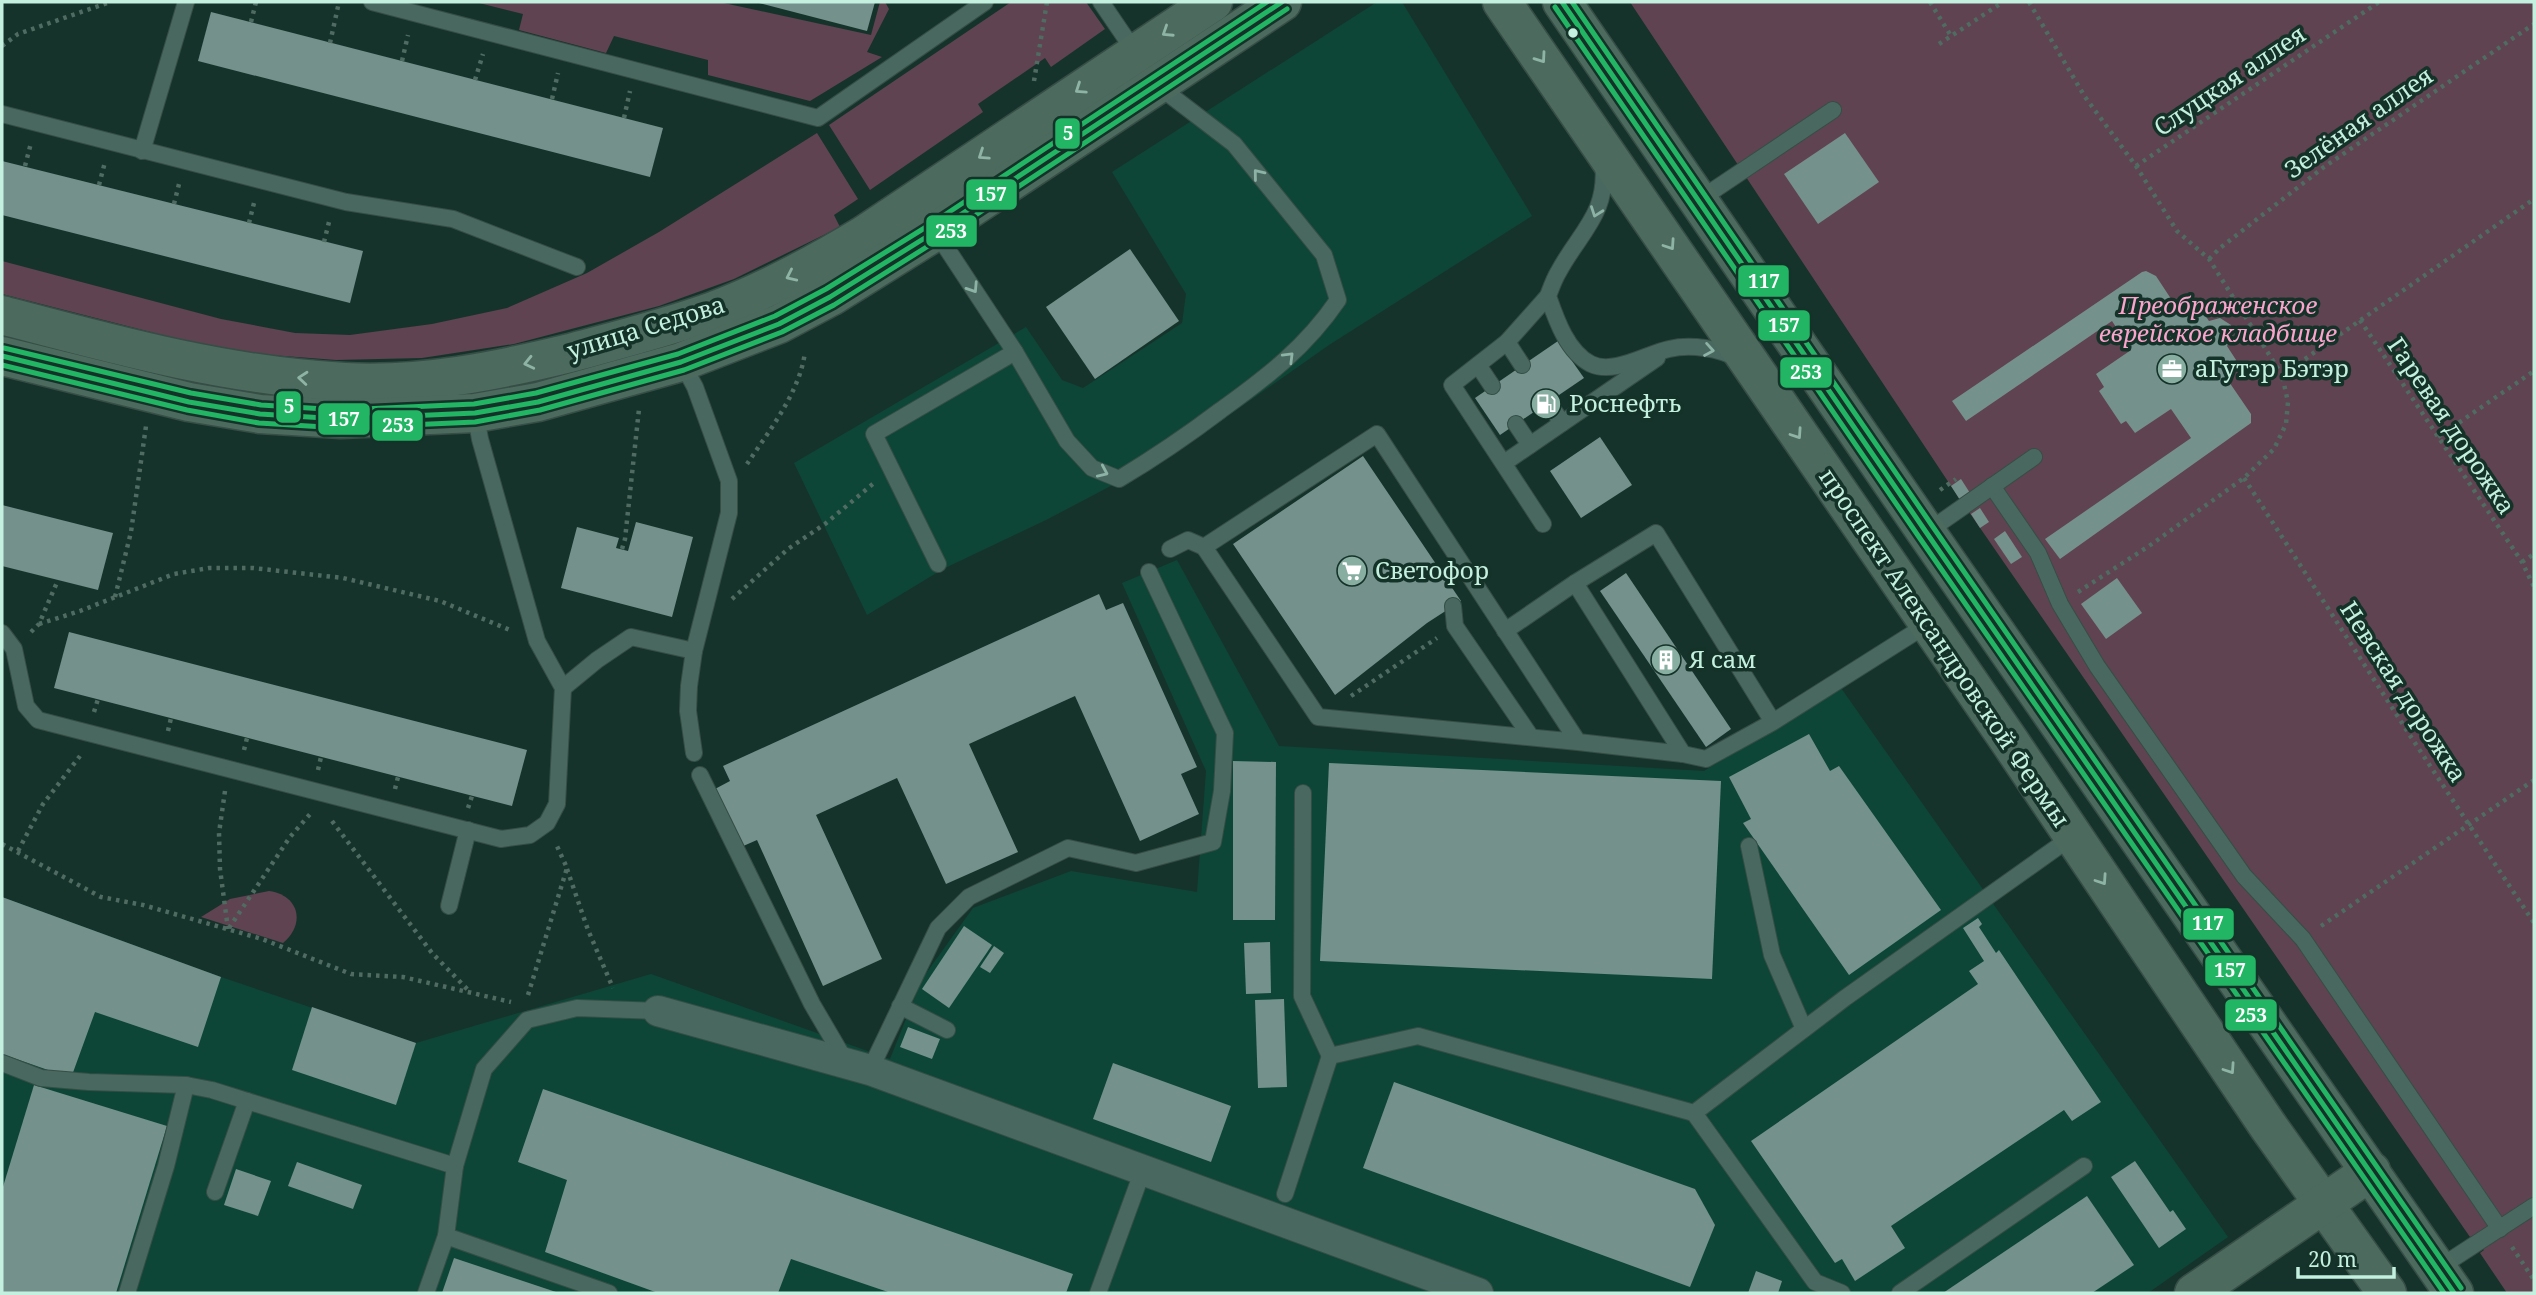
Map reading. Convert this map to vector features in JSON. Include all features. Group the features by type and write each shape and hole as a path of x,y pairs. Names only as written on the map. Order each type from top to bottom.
{"main road":[{"name":"улица Седова","path":"2,356 189,402 260,414 341,419 475,413 538,402 681,362 779,324 830,298 925,216 1135,53 1213,2"},
{"name":"улица Седова","path":"2,316 108,344 228,370 347,382 436,380 555,357 668,326 714,310 925,216 1156,84 1282,2"},
{"name":"проспект Александровской Фермы","path":"1502,2 2073,836 2268,1126 2387,1293"},
{"name":"проспект Александровской Фермы","path":"1562,2 2446,1281"},
{"path":"2193,1293 2371,1171"}],"street":[{"path":"658,1011 859,1067 1478,1293"}],"lane":[{"path":"142,151 186,2"},
{"path":"372,2 818,118 985,2"},
{"path":"925,216 1015,352 1067,441 1092,468 1119,479 1167,450 1276,370 1319,327 1338,300 1324,255 1234,144 1156,84 1101,2"},
{"path":"1699,200 1833,110"},
{"path":"2,114 346,202 453,219 577,267"},
{"path":"1543,524 1452,385 1507,342 1548,296 1559,271 1591,224 1600,202 1604,168 1602,145"},
{"path":"1548,296 1557,322 1572,347 1590,364 1608,368 1672,348 1703,348 1730,354 1753,368"},
{"path":"668,326 681,362 695,387 729,481 729,513 694,651 688,686 688,711 694,753"},
{"path":"1507,342 1522,365"},
{"path":"1504,463 1672,348"},
{"path":"939,564 874,434 1015,352"},
{"path":"1478,365 1492,386"},
{"path":"2,633 14,649 26,706 38,720 229,769 320,799 501,839 530,835 547,823 557,804 563,688 537,641 475,413 470,375"},
{"path":"1548,402 1562,423"},
{"path":"1516,424 1530,445"},
{"path":"1205,547 1377,434 1578,742"},
{"path":"1926,532 2034,457"},
{"path":"1992,486 2038,553 2060,604 2097,666 2244,876 2304,939 2500,1229"},
{"path":"1505,631 1575,583 1656,533 1773,722"},
{"path":"1170,550 1188,540 1205,547 1318,717 1578,742 1683,754 1706,760 1773,722 1928,624"},
{"path":"699,775 812,1004 859,1067 900,1006 938,928 969,897 1068,848 1136,863 1213,842 1222,790 1226,733 1149,572"},
{"path":"1575,583 1683,754"},
{"path":"1446,611 1531,737"},
{"path":"563,688 631,637 694,651"},
{"path":"1285,1195 1330,1055 1302,996 1303,793"},
{"path":"449,906 468,830"},
{"path":"1694,1113 1804,1029 2073,836"},
{"path":"1749,846 1772,954 1804,1029"},
{"path":"900,1006 947,1030"},
{"path":"426,1293 446,1236 455,1166 484,1069 526,1012 577,1008 658,1011"},
{"path":"1330,1055 1418,1036 1694,1113 1815,1282 1842,1293"},
{"path":"2,1063 41,1078 186,1086 212,1090 455,1166"},
{"path":"127,1293 166,1166 186,1086"},
{"path":"215,1192 247,1101"},
{"path":"1900,1293 2084,1166"},
{"path":"1097,1293 1143,1170"},
{"path":"2446,1281 2479,1242 2534,1206"},
{"path":"446,1236 609,1293"}],"path":[{"path":"2,46 18,34 110,2"},
{"path":"251,22 256,2"},
{"path":"330,43 339,2"},
{"path":"1032,88 1047,2"},
{"path":"1930,2 1951,36"},
{"path":"1939,44 2003,2"},
{"path":"2029,2 2085,97 2136,166 2177,230 2209,259 2282,374 2288,402 2286,424 2274,449 2244,478 2149,546 2060,604"},
{"name":"Слуцкая аллея","path":"2136,166 2379,2"},
{"name":"Зелёная аллея","path":"2209,259 2324,167 2534,24"},
{"path":"2282,374 2534,199"},
{"name":"Гаревая дорожка","path":"2360,320 2522,562 2534,587"},
{"path":"729,481 747,464 786,404 803,362 805,344"},
{"path":"2438,437 2534,371"},
{"path":"622,550 640,405"},
{"path":"115,597 131,532 147,422"},
{"path":"700,627 788,549 825,524 891,468"},
{"name":"Невская дорожка","path":"2244,478 2534,923"},
{"path":"2522,562 2534,554"},
{"path":"39,624 174,573 209,568 253,568 343,578 440,601 537,641"},
{"path":"14,649 39,624 58,580"},
{"path":"1318,717 1455,626"},
{"path":"18,851 43,804 88,745 89,732"},
{"path":"228,929 220,869 219,833 229,769"},
{"path":"2304,939 2534,780"},
{"path":"228,929 290,837 320,799 432,953 470,992"},
{"path":"547,823 621,1008"},
{"path":"2,844 101,897 143,905 262,939 351,975 404,977 470,992 526,1012 566,868"},
{"path":"2500,1229 2534,1280"}],"shaded area":[{"path":"1377,2 1402,2 1532,216 1329,345 1181,449 1048,519 943,569 867,615 794,463 1026,327 1062,380 1083,388 1182,323 1186,294 1112,172"},
{"path":"1177,560 1279,746 1704,771 1841,688 2228,1237 2148,1293 2,1293 2,897 221,977 416,1043 651,974 890,1059 922,979 973,908 1071,871 1197,892 1206,771 1122,583"}],"green space":[{"path":"475,2 719,2 871,35 880,2 885,2 889,9 867,52 882,57 810,101 708,75 708,60 614,36 606,53 519,30 523,14"},
{"path":"1011,2 1086,2 1105,29 1051,67 1045,58 978,104 983,112 870,190 829,125"},
{"name":"Преображенское еврейское кладбище","path":"1630,2 2534,2 2534,1293 2507,1293 2480,1253 2484,1250 2474,1235 2470,1237 1949,483"},
{"path":"817,133 858,199 834,215 840,227 734,279 659,306 514,344 422,358 336,360 257,354 213,348 2,294 2,261 221,319 295,333 350,335 432,324 507,308 587,273 659,232"},
{"path":"269,891 287,898 296,911 295,927 283,943 201,917 230,899"}],"building":[{"path":"755,2 875,2 867,31"},
{"path":"211,12 663,128 650,177 198,61"},
{"path":"1845,133 1879,182 1818,224 1784,174"},
{"path":"2,161 363,251 350,303 2,215"},
{"path":"1130,249 1179,321 1095,379 1046,307"},
{"path":"2146,271 2156,276 2181,314 2197,303 2209,321 2220,318 2231,325 2233,336 2227,346 2238,363 2223,373 2251,414 2251,423 2060,559 2045,539 2191,438 2171,409 2135,433 2126,421 2121,424 2099,391 2104,387 2096,374 2131,350 2112,321 1966,421 1952,401"},
{"path":"1558,341 1584,378 1500,435 1475,398"},
{"path":"1600,437 1632,485 1581,518 1550,471"},
{"path":"1363,456 1461,601 1427,623 1335,695 1233,544"},
{"path":"1961,479 1970,493 1960,500 1951,486"},
{"path":"2,505 113,533 98,590 2,566"},
{"path":"1980,508 1989,522 1980,528 1971,514"},
{"path":"636,522 693,537 672,617 561,588 577,527 619,538 616,548 628,551"},
{"path":"2005,531 2022,557 2011,564 1994,539"},
{"name":"Я сам","path":"1626,573 1731,729 1706,747 1600,591"},
{"path":"2117,578 2142,613 2106,639 2081,604"},
{"path":"1099,594 1106,610 1123,603 1197,767 1181,774 1199,814 1140,841 1075,696 969,744 1018,852 946,884 897,778 816,815 882,959 823,986 757,840 741,847 715,789 730,781 723,766"},
{"path":"69,632 527,750 512,806 54,688"},
{"path":"1809,734 1830,771 1839,766 1941,910 1849,975 1743,823 1751,819 1729,777"},
{"path":"1233,761 1276,762 1275,920 1233,920"},
{"path":"1329,763 1721,781 1712,979 1320,961"},
{"path":"2,897 221,977 198,1047 95,1012 71,1078 2,1054"},
{"path":"1978,918 1982,924 1979,927 1996,953 1999,950 2101,1102 2072,1121 2064,1110 1891,1226 1905,1248 1855,1281 1842,1259 1835,1263 1751,1141 1978,984 1969,971 1984,961 1963,928"},
{"path":"964,926 992,945 949,1008 922,989"},
{"path":"1270,942 1271,993 1246,994 1244,943"},
{"path":"994,946 1004,953 990,973 980,967"},
{"path":"1284,999 1287,1087 1258,1088 1255,1000"},
{"path":"312,1007 416,1043 396,1105 292,1070"},
{"path":"908,1027 940,1039 932,1059 900,1047"},
{"path":"1113,1063 1231,1106 1211,1162 1093,1119"},
{"path":"1394,1082 1695,1189 1715,1225 1690,1287 1363,1168"},
{"path":"34,1085 167,1126 116,1293 2,1293 2,1190"},
{"path":"543,1089 1073,1274 1066,1293 891,1293 791,1259 778,1293 658,1293 545,1252 567,1180 518,1162"},
{"path":"2135,1161 2170,1212 2173,1210 2186,1229 2159,1248 2111,1177"},
{"path":"297,1162 362,1185 353,1209 288,1186"},
{"path":"236,1169 271,1181 258,1216 224,1205"},
{"path":"2087,1196 2134,1265 2092,1293 1943,1293"},
{"path":"454,1258 559,1293 442,1293"},
{"path":"1756,1271 1782,1281 1778,1293 1748,1293"}],"transit line":[{"name":"5","path":"4,348 191,393 261,405 341,410 474,404 536,393 678,354 775,316 826,289 931,224 1267,2"},
{"name":"157","path":"2,356 189,402 260,414 341,419 475,413 538,402 681,362 779,324 830,297 936,231 1282,2"},
{"name":"157","path":"1562,2 2454,1293"},
{"name":"117","path":"1572,2 2461,1288"},
{"name":"253","path":"1555,7 2444,1293"},
{"name":"253","path":"2,365 187,410 259,423 341,428 475,422 540,410 684,370 782,332 834,305 941,238 1287,9"}],"place":[{"name":"аГутэр Бэтэр","path":"2172,369"},
{"name":"Роснефть","path":"1546,404"},
{"name":"Светофор","path":"1352,571"},
{"name":"Я сам","path":"1666,660"}]}
